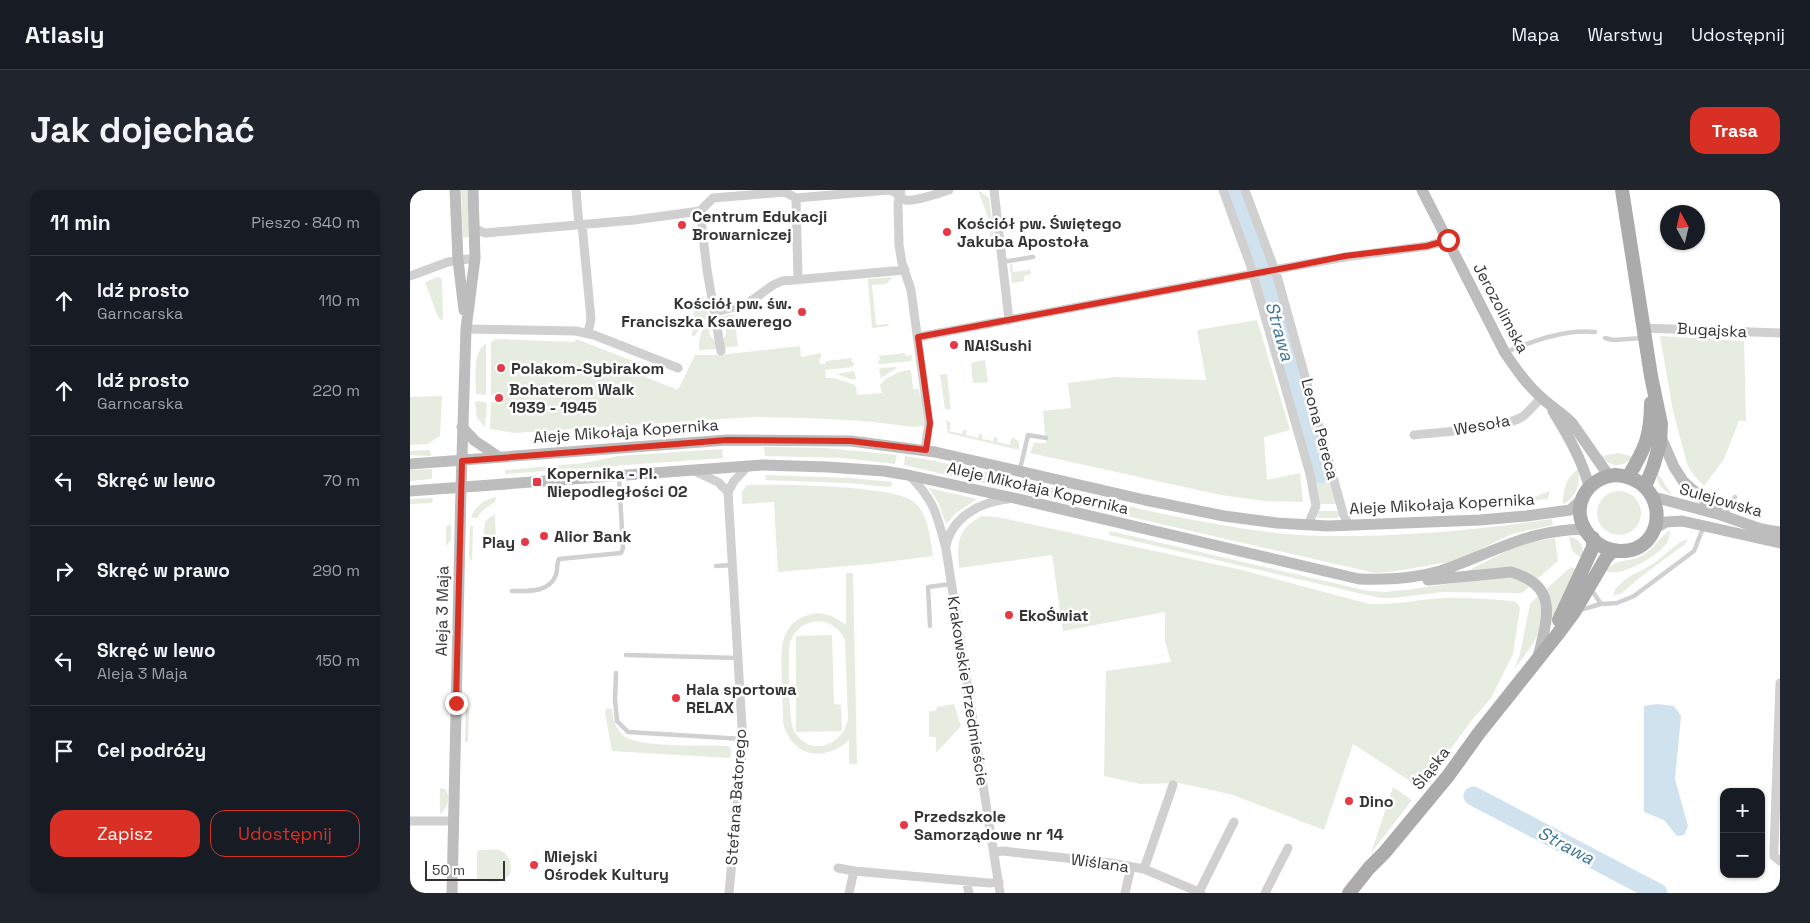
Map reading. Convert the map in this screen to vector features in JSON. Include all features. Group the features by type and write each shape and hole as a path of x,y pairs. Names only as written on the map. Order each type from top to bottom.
{"main road":[{"path":"455,190 458,260 466,329"},
{"path":"466,329 475,258 473,190"},
{"name":"Jerozolimska","path":"1422,190 1505,353 1521,376 1545,401 1563,425 1581,460 1589,486"},
{"path":"1622,190 1661,437 1674,467 1683,481 1723,515"},
{"name":"Aleja 3 Maja","path":"452,893 462,427 466,329"},
{"path":"1628,477 1644,449 1648,434 1651,420 1651,376"},
{"name":"Jerozolimska","path":"1545,401 1566,416 1609,476"},
{"path":"462,427 474,441 499,457"},
{"path":"1649,492 1661,437"},
{"name":"Aleje Mikołaja Kopernika","path":"410,464 727,440 851,441 926,450 1224,516 1308,526 1480,520 1526,516 1570,510 1581,500"},
{"name":"Aleje Mikołaja Kopernika","path":"410,491 748,466 828,467 884,472 908,475 1014,498 1359,579 1384,580 1422,576 1475,558 1529,536 1580,529 1590,535"},
{"path":"1609,476 1628,477 1649,492 1656,507 1654,529 1647,540 1637,548 1628,551 1612,551 1599,545 1590,535 1582,519 1581,500 1589,486 1600,478 1609,476"},
{"name":"Sulejowska","path":"1649,492 1755,527 1780,532"},
{"name":"Sulejowska","path":"1654,529 1664,523 1682,521 1780,543"},
{"name":"Śląska","path":"1537,660 1566,606 1593,547 1590,535"},
{"name":"Śląska","path":"1349,893 1369,868 1386,852 1448,776 1479,733 1574,612 1612,551"},
{"path":"1359,579 1380,584 1394,584 1500,572 1522,575 1537,585 1546,604 1547,623 1537,660"}],"street":[{"path":"576,190 591,319 588,333"},
{"path":"475,229 485,233 659,217 700,211 714,198 724,194 785,191 796,198 890,190 900,193 909,200 949,190"},
{"path":"994,190 1010,320"},
{"name":"Leona Pereca","path":"1223,190 1255,273 1311,479 1316,506 1308,526"},
{"name":"Leona Pereca","path":"1245,190 1272,270 1343,513 1349,526"},
{"path":"900,193 898,226 901,257 911,290 930,423 926,450"},
{"path":"796,198 798,279"},
{"path":"700,211 707,270 716,312 721,351"},
{"path":"918,337 1345,256 1427,246 1448,240"},
{"path":"410,276 441,264 475,258"},
{"path":"716,312 747,304 778,282 904,270"},
{"path":"466,329 571,330 588,333 678,368"},
{"name":"Bugajska","path":"1644,333 1780,333"},
{"name":"Wesoła","path":"1414,435 1488,426 1510,421 1526,414 1545,401"},
{"path":"692,470 718,482 728,492 734,480 748,466"},
{"name":"Krakowskie Przedmieście","path":"908,475 924,491 938,516 946,549 1000,893"},
{"name":"Stefana Batorego","path":"728,492 743,739 729,893"},
{"name":"Krakowskie Przedmieście","path":"946,549 950,532 963,517 975,508 989,502 1014,498"},
{"path":"1777,858 1780,683"},
{"path":"1144,869 1173,785"},
{"path":"410,821 453,821"},
{"path":"1200,892 1234,822"},
{"path":"1265,893 1288,848"},
{"name":"Wiślana","path":"994,852 1003,851 1131,866 1144,869 1200,892"},
{"path":"1125,893 1131,866"},
{"path":"838,868 966,881 998,882"},
{"path":"850,893 854,871"},
{"path":"966,881 969,893"}],"lane":[{"path":"1002,262 1033,257"},
{"path":"1505,353 1536,340 1581,331 1595,332"},
{"path":"1605,338 1613,340 1644,333"},
{"path":"1020,471 1028,435 1046,438"},
{"path":"512,591 535,591 548,586 556,576 557,561 559,559 621,553 623,548 619,476"},
{"path":"1723,515 1735,498"},
{"path":"1574,612 1601,604 1628,600 1690,555 1697,548 1704,525"},
{"path":"716,566 732,565"},
{"path":"930,626 928,587 951,584"},
{"path":"1590,585 1601,604"},
{"path":"626,655 738,658"},
{"path":"616,673 615,700 617,721 628,732 743,739"}],"shaded area":[{"path":"461,190 467,190 470,237 463,237"},
{"path":"978,190 989,198 995,244 991,244 988,218"},
{"path":"1238,190 1241,190 1266,258 1263,259"},
{"path":"1010,264 1012,264 1013,272 1029,270 1029,266 1031,274 1024,276 1024,281 1012,283"},
{"path":"438,277 442,281 443,318 441,320 438,317 425,282"},
{"path":"893,277 886,284 872,285 876,325 888,324 889,326 872,328 868,279"},
{"path":"1275,279 1337,504 1320,504 1314,475 1259,283 1263,282 1268,306 1317,475 1325,473 1278,308 1272,280"},
{"path":"708,305 708,314 695,336 692,336 694,308"},
{"path":"734,314 738,346 723,348 722,340 726,335 726,330 719,323 719,317"},
{"path":"713,318 714,324 709,333 711,338 716,341 718,349 699,350 702,332 706,324"},
{"path":"1257,320 1290,430 1264,437 1267,480 1300,473 1303,502 1264,501 1221,495 1030,453 1034,443 1046,443 1043,411 1071,408 1068,383 1115,377 1206,380 1197,330"},
{"path":"1660,336 1744,341 1746,421 1739,421 1724,459 1704,486 1692,473 1687,464 1673,411"},
{"path":"496,339 574,342 576,339 649,367 645,377 678,390 695,355 720,355 800,346 801,357 821,353 820,364 825,364 826,361 853,358 851,361 854,363 853,367 825,370 826,378 834,378 855,385 857,395 882,393 880,385 886,379 898,373 911,370 913,389 919,389 921,396 924,426 913,427 865,421 808,418 752,417 514,433 490,429 491,402 502,402 502,394 491,395 491,342"},
{"path":"486,343 486,395 476,394 475,373 479,353"},
{"path":"904,353 906,356 912,355 911,361 878,363 880,358 878,356"},
{"path":"985,360 988,382 973,383 971,363"},
{"path":"881,368 897,368 881,378 879,370"},
{"path":"854,371 856,378 854,380 836,374"},
{"path":"947,374 951,410 945,409 940,375"},
{"path":"442,396 440,436 428,444 410,445 410,397"},
{"path":"475,402 487,403 485,427 477,418"},
{"path":"946,420 951,423 949,431 962,434 963,430 967,431 966,435 978,438 979,434 982,434 982,439 993,441 994,437 998,438 997,442 1010,445 1011,439 1014,438 1019,442 1019,450 948,433"},
{"path":"764,447 826,448 897,455 895,464 843,458 765,456"},
{"path":"722,449 723,458 505,474 505,470 585,463 618,456"},
{"path":"430,450 431,456 410,455 410,451"},
{"path":"1619,453 1634,457 1621,465 1613,465 1601,456"},
{"path":"905,456 982,471 1173,516 1238,528 1281,533 1323,536 1410,534 1552,519 1553,525 1512,534 1449,562 1375,573 904,465"},
{"path":"432,469 432,479 410,481 410,470"},
{"path":"1578,469 1579,480 1576,490 1571,498 1563,504 1566,484"},
{"path":"1657,472 1672,495 1660,486"},
{"path":"765,475 850,478 892,482 892,485 889,487 847,483 766,480"},
{"path":"747,485 834,487 884,492 903,496 914,502 923,513 928,527 933,556 871,564 778,572 774,502 742,504 742,492"},
{"path":"929,488 977,499 956,513 946,524 939,504"},
{"path":"1550,491 1548,499 1524,501"},
{"path":"1615,491 1623,491 1635,497 1641,513 1635,529 1623,535 1615,535 1603,529 1597,517 1597,509 1603,497"},
{"path":"496,497 495,502 483,510 477,518 471,518 480,504"},
{"path":"433,498 432,503 410,504 410,499"},
{"path":"1318,511 1339,511 1340,516 1337,518 1317,518"},
{"path":"495,515 496,543 483,544 485,522"},
{"path":"982,516 997,517 1242,570 1369,604 1456,598 1514,601 1520,608 1513,654 1491,698 1421,788 1353,744 1324,830 1230,794 1179,783 1140,784 1104,776 1106,671 1171,662 1165,641 1165,612 1063,631 1052,555 959,568 958,551 960,538 968,526"},
{"path":"451,525 451,540 446,546 446,527"},
{"path":"470,526 473,526 472,561 469,557"},
{"path":"1670,530 1666,543 1654,555 1620,572 1606,571 1615,563 1636,558 1646,553"},
{"path":"1110,531 1368,591 1405,590 1498,577 1514,578 1530,586 1522,593 1443,592 1380,598 1109,535"},
{"path":"1569,537 1576,539 1581,544 1583,559 1572,551"},
{"path":"1555,538 1558,561 1537,579 1519,569 1511,568 1467,571 1513,548"},
{"path":"1688,539 1685,544 1622,593 1613,596 1616,588 1627,578 1653,564 1680,542"},
{"path":"1571,567 1578,571 1553,621 1551,600 1546,589"},
{"path":"846,573 853,573 857,764 849,764 849,740 829,752 810,753 793,743 787,734 783,722 781,660 783,641 791,625 798,619 819,613 838,619 846,625","holes":["822,622 830,624 837,629 845,640 848,719 840,736 833,742 816,746 800,739 794,731 792,724 789,688 789,650 790,642 800,628 808,623"]},
{"path":"1538,596 1542,617 1540,627 1533,644 1514,669 1520,654 1530,604"},
{"path":"832,635 834,704 841,705 842,731 796,732 796,636"},
{"path":"954,704 961,726 936,753 936,737 929,737 929,711 936,711 937,707"},
{"path":"466,708 469,708 468,742 465,742"},
{"path":"607,708 612,709 614,721 619,730 624,736 632,740 690,746 728,746 731,749 731,756 729,758 612,751 605,712"},
{"path":"1393,787 1412,800 1371,853"},
{"path":"440,788 445,789 447,792 448,802 440,814"},
{"path":"479,850 499,850 507,855 511,868 505,879 491,882 477,880 477,852"}],"water":[{"path":"1657,704 1674,706 1681,716 1675,779 1688,826 1684,835 1677,836 1664,820 1644,812 1644,706"},
{"path":"1475,792 1501,802 1503,811 1495,814 1470,801"}],"waterway":[{"name":"Strawa","path":"1233,190 1259,259 1321,474"},
{"name":"Strawa","path":"1473,796 1658,893"}],"place":[{"name":"Centrum Edukacji Browarniczej","path":"682,225"},
{"name":"Kościół pw. Świętego Jakuba Apostoła","path":"947,232"},
{"name":"Kościół pw. św. Franciszka Ksawerego","path":"802,312"},
{"name":"NA!Sushi","path":"954,345"},
{"name":"Polakom-Sybirakom","path":"501,368"},
{"name":"Bohaterom Walk 1939 - 1945","path":"499,398"},
{"name":"Kopernika - Pl. Niepodległości 02","path":"537,482"},
{"name":"Alior Bank","path":"544,536"},
{"name":"Play","path":"525,542"},
{"name":"EkoŚwiat","path":"1009,615"},
{"name":"Hala sportowa RELAX","path":"676,698"},
{"name":"Dino","path":"1349,801"},
{"name":"Przedszkole Samorządowe nr 14","path":"904,825"},
{"name":"Miejski Ośrodek Kultury","path":"534,865"}],"route":[{"path":"456,703 462,461 727,440 800,439 851,441 926,450 930,423 918,337 1345,256 1427,246 1448,240"}]}
